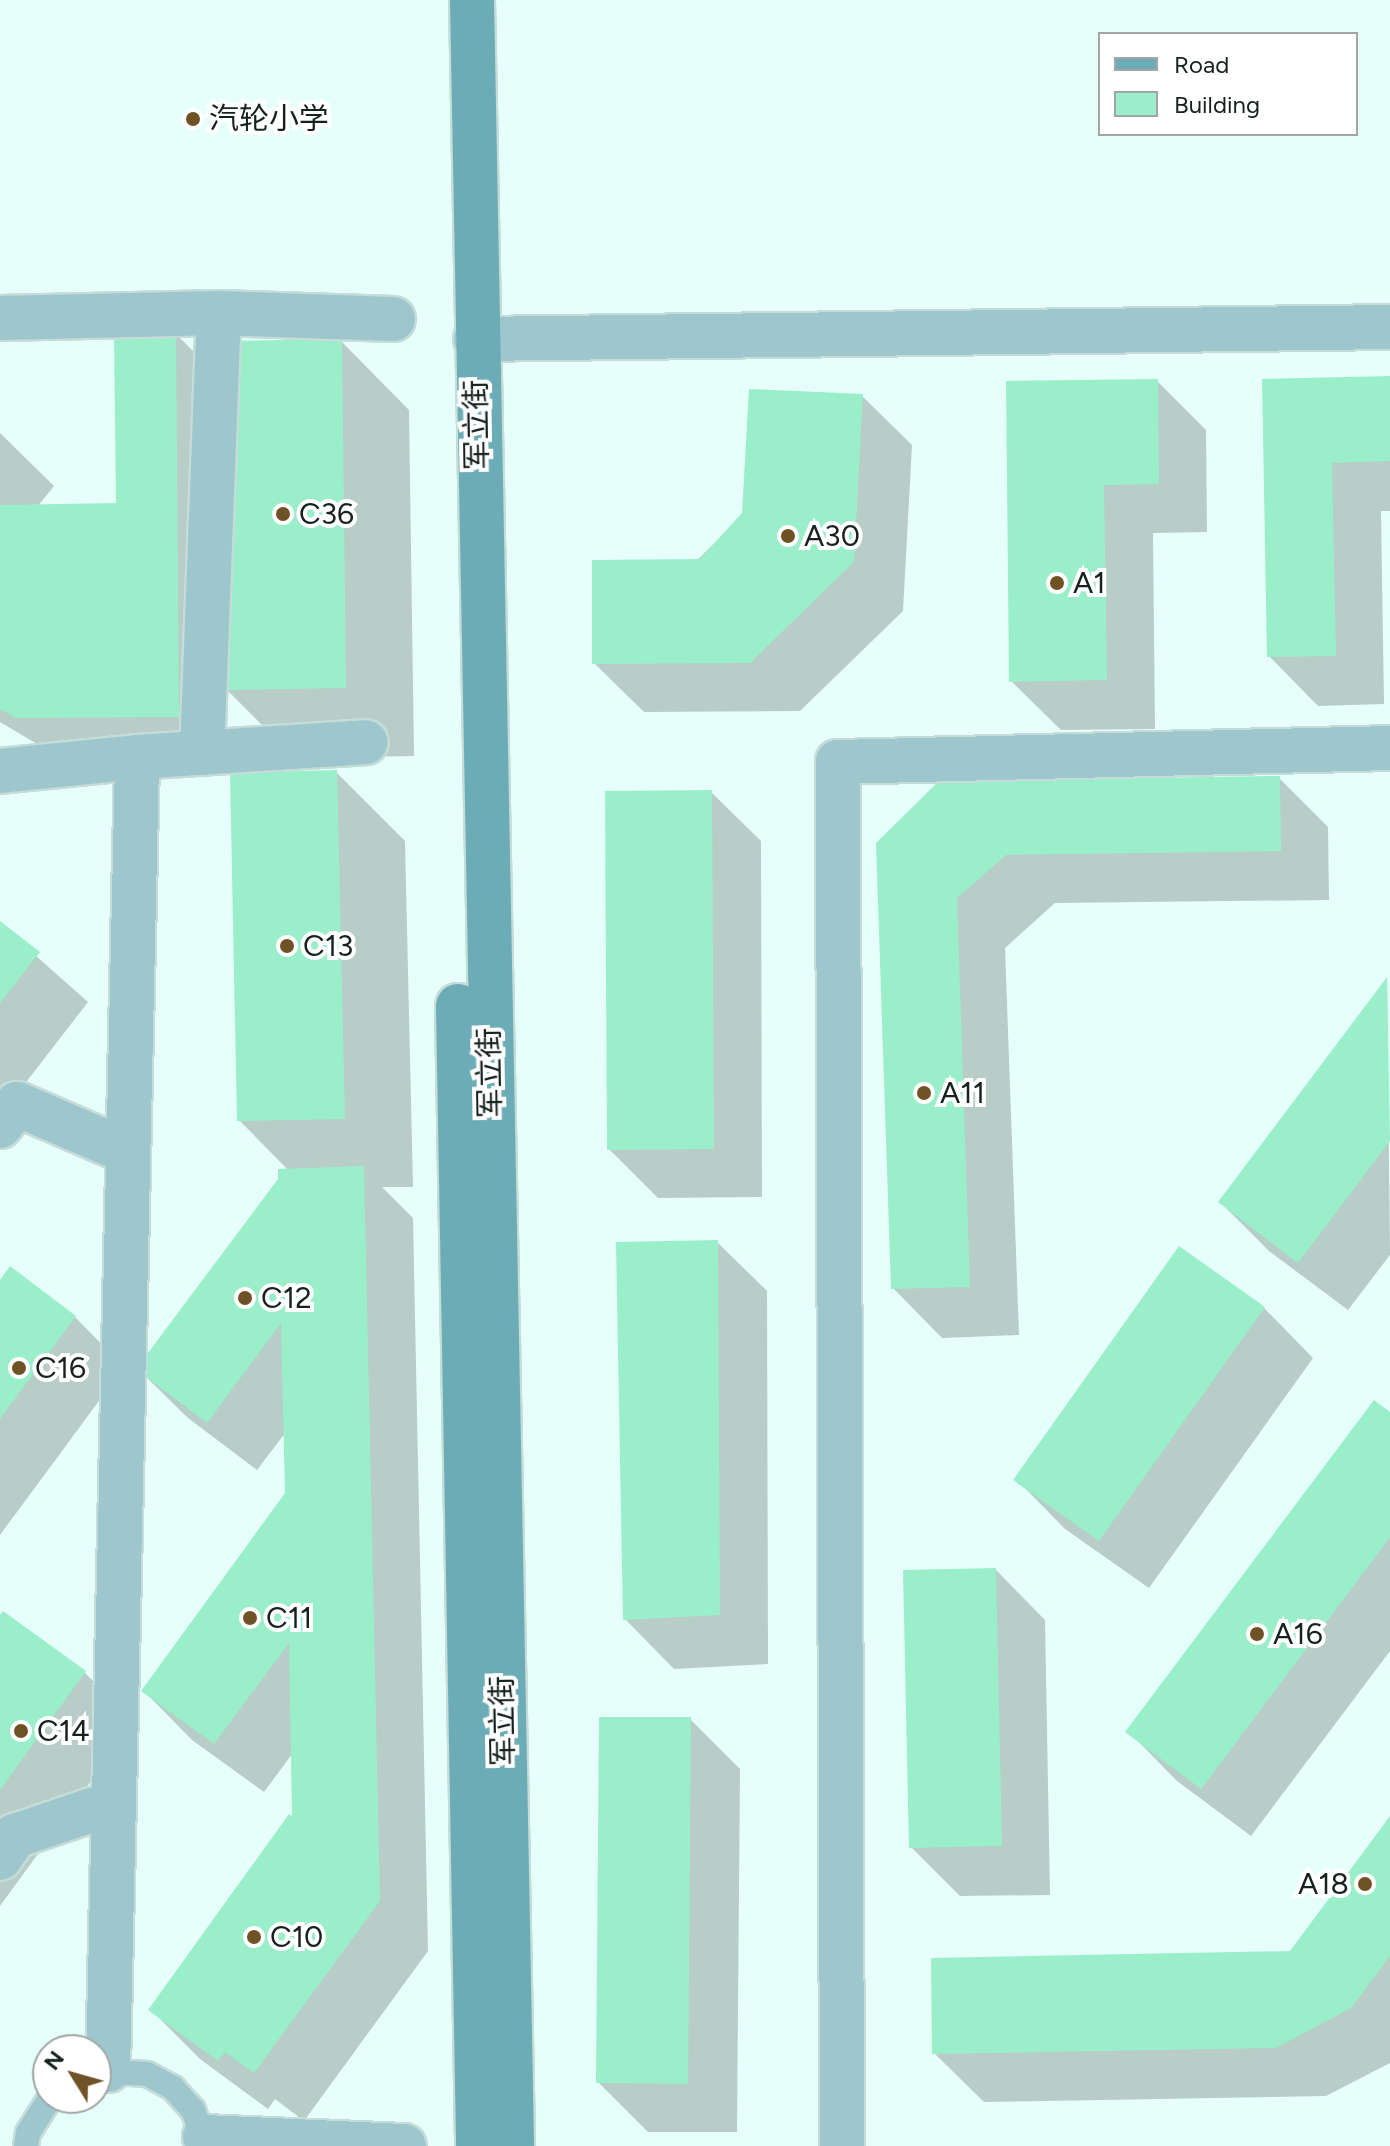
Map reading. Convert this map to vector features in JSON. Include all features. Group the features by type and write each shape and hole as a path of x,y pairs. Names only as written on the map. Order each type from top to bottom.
{"main road":[{"name":"军立街","path":"442,0 478,2146"},
{"name":"军立街","path":"472,0 512,2146"}],"street":[{"path":"0,318 219,313 393,319"},
{"path":"202,753 219,313"},
{"path":"476,339 1390,327"},
{"path":"0,771 137,757 366,742"},
{"path":"842,2146 838,762 1390,748"},
{"path":"104,2034 114,1810 137,757"},
{"path":"0,1126 17,1104 128,1152"},
{"path":"0,1858 15,1836 92,1810 114,1810"},
{"path":"206,2141 404,2146"}],"lane":[{"path":"112,2072 147,2074 173,2088 193,2110 206,2141"},
{"path":"26,2146 28,2133 40,2114"}],"building":[{"path":"114,332 176,332 179,717 16,718 0,709 0,505 116,503"},
{"name":"C36","path":"342,339 346,688 224,690 221,341"},
{"path":"1390,376 1390,461 1332,463 1336,656 1267,657 1262,379"},
{"name":"A1","path":"1158,379 1159,484 1104,485 1107,680 1009,682 1006,381"},
{"name":"A30","path":"749,389 863,394 854,562 750,663 592,664 592,560 700,559 742,513"},
{"name":"C13","path":"337,770 345,1119 237,1121 230,773"},
{"name":"A11","path":"1280,776 1281,851 1006,855 957,898 970,1287 891,1289 876,843 939,781"},
{"path":"712,790 714,1149 607,1150 605,791"},
{"path":"0,921 40,952 0,1003"},
{"path":"1387,977 1390,1141 1298,1263 1218,1202"},
{"path":"364,1166 380,1901 254,2073 225,2052 218,2061 148,2010 289,1814 292,1816 289,1643 214,1744 141,1691 285,1493 281,1323 207,1423 136,1369 278,1179 278,1169"},
{"path":"718,1240 720,1615 623,1620 616,1242"},
{"path":"1179,1246 1265,1307 1099,1541 1013,1480"},
{"name":"C16","path":"10,1266 76,1316 0,1419 0,1280"},
{"name":"A16","path":"1374,1400 1390,1412 1390,1537 1201,1789 1125,1732"},
{"path":"996,1568 1002,1846 909,1848 903,1570"},
{"name":"C14","path":"3,1611 86,1671 0,1790 0,1615"},
{"path":"599,1717 691,1717 688,2084 596,2083"},
{"name":"A18","path":"1390,1816 1390,1956 1351,2008 1276,2048 932,2054 931,1958 1290,1951"}],"place":[{"name":"汽轮小学","path":"193,119"},
{"name":"C36","path":"283,514"},
{"name":"A30","path":"788,536"},
{"name":"A1","path":"1057,583"},
{"name":"C13","path":"287,946"},
{"name":"A11","path":"924,1093"},
{"name":"C12","path":"245,1298"},
{"name":"C16","path":"19,1368"},
{"name":"C11","path":"250,1618"},
{"name":"A16","path":"1257,1634"},
{"name":"C14","path":"21,1731"},
{"name":"A18","path":"1365,1884"},
{"name":"C10","path":"254,1937"}]}
